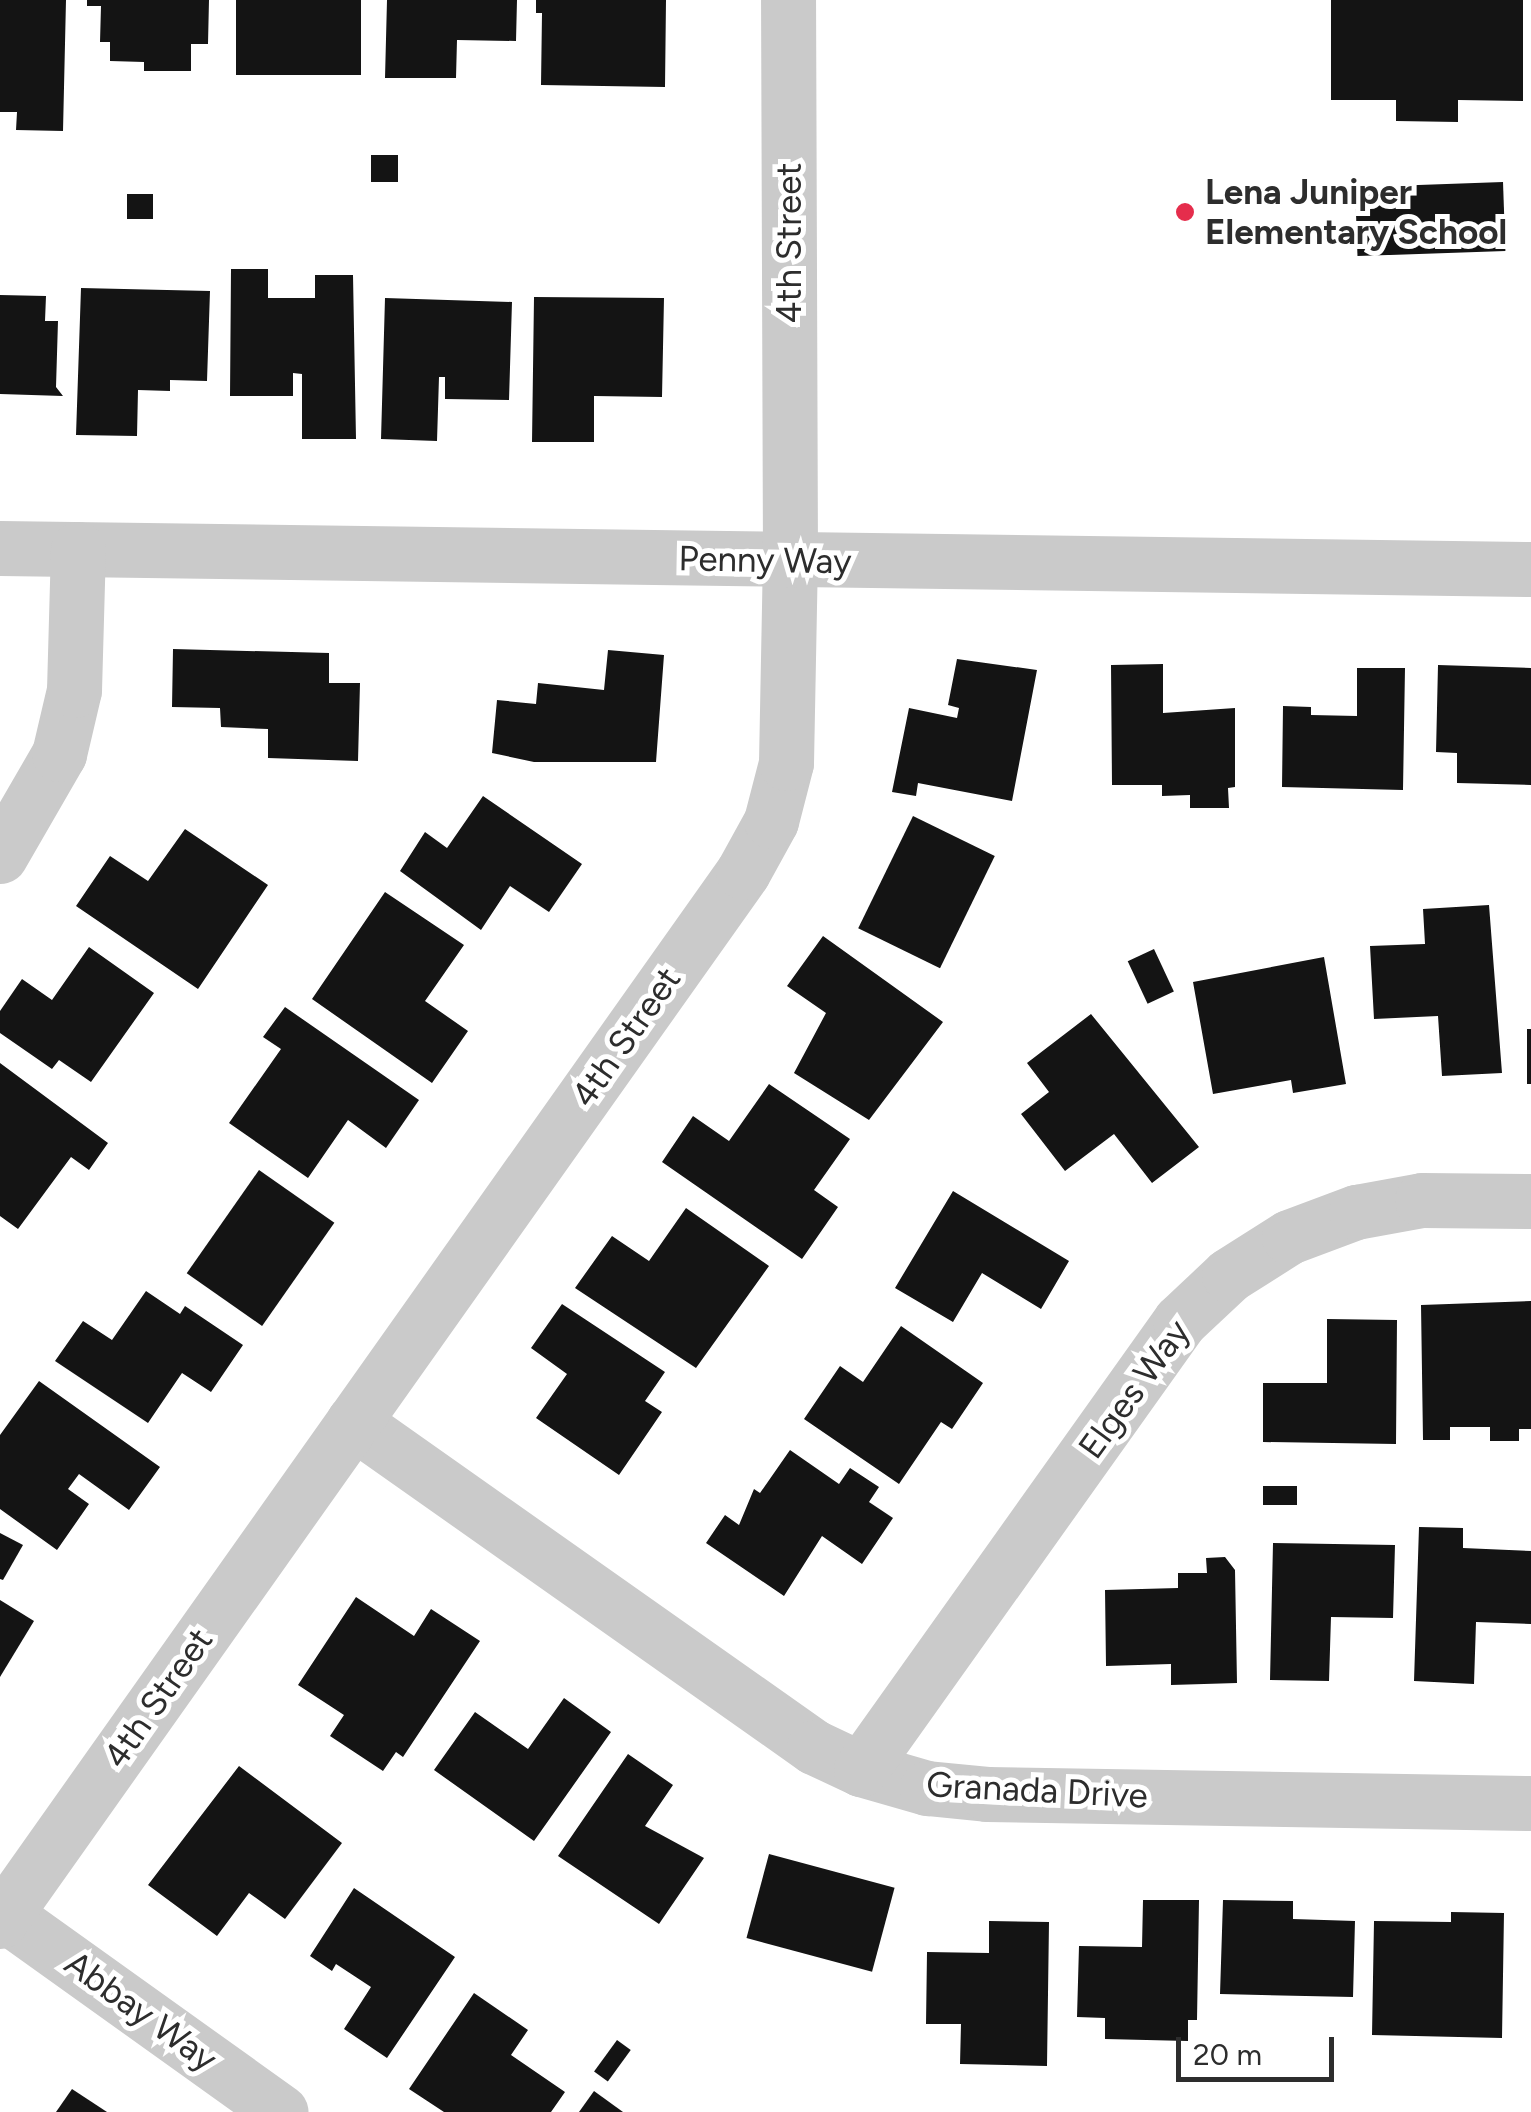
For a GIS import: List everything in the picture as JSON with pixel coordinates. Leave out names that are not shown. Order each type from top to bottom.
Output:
[{"type":"street","name":"4th Street","points":[[2,1916],[743,872],[770,822],[786,764],[790,560],[788,0]]},
{"type":"street","name":"Penny Way","points":[[0,548],[1531,569]]},
{"type":"street","points":[[0,856],[59,754],[74,690],[78,549]]},
{"type":"street","name":"Elges Way","points":[[861,1770],[1180,1321],[1229,1275],[1288,1238],[1356,1212],[1422,1200],[1531,1201]]},
{"type":"street","name":"Granada Drive","points":[[353,1422],[814,1746],[861,1770],[927,1788],[987,1794],[1531,1803]]},
{"type":"street","name":"Abbay Way","points":[[2,1916],[281,2112]]},
{"type":"building","points":[[0,0],[66,0],[63,131],[16,130],[17,112],[0,112]]},
{"type":"building","points":[[87,0],[209,0],[208,44],[191,44],[191,71],[144,71],[144,62],[110,61],[110,42],[100,42],[101,6],[87,6]]},
{"type":"building","points":[[236,0],[361,0],[361,75],[236,75]]},
{"type":"building","points":[[387,0],[517,0],[516,41],[457,40],[456,78],[385,78]]},
{"type":"building","points":[[536,0],[666,0],[665,87],[541,85],[542,13],[536,13]]},
{"type":"building","points":[[1331,0],[1523,0],[1523,101],[1458,100],[1458,122],[1396,121],[1396,100],[1331,100]]},
{"type":"building","points":[[371,155],[398,155],[398,182],[371,182]]},
{"type":"building","points":[[1503,182],[1505,251],[1357,256],[1355,187]]},
{"type":"building","points":[[127,194],[153,194],[153,219],[127,219]]},
{"type":"building","points":[[231,269],[268,269],[268,298],[315,298],[315,275],[353,275],[356,439],[302,439],[302,374],[293,373],[293,396],[230,396]]},
{"type":"building","points":[[81,288],[210,291],[207,381],[170,380],[170,391],[138,390],[137,436],[76,435]]},
{"type":"building","points":[[0,295],[46,296],[45,321],[58,321],[56,387],[63,396],[0,394]]},
{"type":"building","points":[[534,297],[664,298],[662,397],[594,396],[594,442],[532,442]]},
{"type":"building","points":[[385,298],[512,302],[509,400],[445,399],[445,377],[439,377],[437,441],[381,439]]},
{"type":"building","points":[[173,649],[329,653],[329,683],[360,683],[358,761],[268,758],[268,729],[221,727],[220,708],[172,707]]},
{"type":"building","points":[[608,650],[664,655],[656,762],[534,762],[492,753],[497,700],[536,704],[538,683],[604,690]]},
{"type":"building","points":[[957,659],[1037,670],[1012,801],[918,783],[916,796],[892,792],[909,708],[957,718],[959,708],[948,705]]},
{"type":"building","points":[[1163,664],[1163,713],[1235,708],[1235,787],[1228,788],[1229,808],[1190,808],[1190,795],[1162,796],[1162,785],[1112,785],[1111,665]]},
{"type":"building","points":[[1438,665],[1531,668],[1531,785],[1457,783],[1457,753],[1436,752]]},
{"type":"building","points":[[1357,668],[1405,668],[1403,790],[1282,787],[1283,706],[1311,707],[1311,715],[1357,716]]},
{"type":"building","points":[[483,796],[582,864],[549,912],[510,886],[481,930],[400,871],[425,832],[447,848]]},
{"type":"building","points":[[913,816],[995,856],[940,968],[858,928]]},
{"type":"building","points":[[185,829],[268,885],[198,989],[76,906],[110,856],[148,881]]},
{"type":"building","points":[[385,892],[464,945],[425,1001],[468,1031],[432,1083],[312,999]]},
{"type":"building","points":[[1489,905],[1502,1073],[1442,1076],[1438,1016],[1374,1019],[1370,946],[1425,944],[1423,909]]},
{"type":"building","points":[[823,936],[943,1022],[869,1120],[794,1073],[826,1013],[787,986]]},
{"type":"building","points":[[89,947],[154,993],[91,1082],[59,1060],[52,1069],[0,1033],[0,1011],[22,979],[52,1000]]},
{"type":"building","points":[[1154,949],[1174,992],[1148,1004],[1128,961]]},
{"type":"building","points":[[1324,957],[1346,1084],[1293,1093],[1291,1080],[1213,1094],[1193,982]]},
{"type":"building","points":[[285,1007],[419,1100],[386,1148],[348,1120],[308,1178],[229,1123],[281,1049],[263,1037]]},
{"type":"building","points":[[1091,1014],[1199,1147],[1152,1183],[1114,1134],[1065,1171],[1021,1114],[1049,1092],[1027,1063]]},
{"type":"building","points":[[1527,1029],[1531,1029],[1531,1084],[1527,1084]]},
{"type":"building","points":[[0,1063],[108,1143],[89,1170],[71,1157],[18,1229],[0,1216]]},
{"type":"building","points":[[769,1084],[850,1139],[814,1190],[838,1207],[802,1259],[662,1162],[693,1116],[729,1141]]},
{"type":"building","points":[[259,1170],[334,1223],[262,1326],[187,1273]]},
{"type":"building","points":[[953,1191],[1069,1261],[1041,1309],[982,1273],[953,1322],[895,1288]]},
{"type":"building","points":[[686,1208],[769,1266],[696,1368],[575,1288],[612,1236],[649,1261]]},
{"type":"building","points":[[146,1291],[180,1314],[185,1306],[243,1345],[211,1392],[182,1373],[148,1423],[55,1361],[83,1321],[112,1340]]},
{"type":"building","points":[[1531,1301],[1531,1429],[1519,1429],[1519,1441],[1490,1441],[1490,1427],[1450,1427],[1450,1440],[1423,1440],[1421,1305]]},
{"type":"building","points":[[562,1304],[665,1372],[645,1401],[662,1412],[619,1475],[536,1418],[567,1374],[531,1348]]},
{"type":"building","points":[[1327,1319],[1397,1320],[1396,1444],[1263,1442],[1263,1383],[1327,1383]]},
{"type":"building","points":[[901,1326],[983,1383],[952,1429],[941,1422],[899,1484],[804,1419],[840,1366],[863,1382]]},
{"type":"building","points":[[39,1381],[160,1467],[129,1510],[79,1474],[68,1489],[89,1504],[57,1550],[0,1509],[0,1435]]},
{"type":"building","points":[[790,1450],[839,1484],[850,1468],[879,1487],[869,1502],[893,1518],[862,1564],[822,1536],[784,1596],[706,1543],[725,1515],[739,1525],[754,1489],[760,1493]]},
{"type":"building","points":[[1263,1486],[1297,1486],[1297,1505],[1263,1505]]},
{"type":"building","points":[[1419,1527],[1463,1528],[1463,1548],[1531,1551],[1531,1624],[1476,1622],[1474,1684],[1414,1681]]},
{"type":"building","points":[[0,1533],[23,1545],[3,1580],[0,1579]]},
{"type":"building","points":[[1273,1543],[1395,1545],[1393,1618],[1331,1617],[1329,1681],[1270,1680]]},
{"type":"building","points":[[1225,1557],[1235,1570],[1237,1683],[1171,1685],[1171,1664],[1106,1666],[1105,1590],[1178,1588],[1178,1573],[1207,1573],[1206,1558]]},
{"type":"building","points":[[356,1597],[414,1636],[431,1609],[480,1641],[403,1757],[396,1752],[383,1771],[330,1736],[344,1715],[298,1685]]},
{"type":"building","points":[[0,1600],[34,1621],[0,1677]]},
{"type":"building","points":[[564,1698],[611,1732],[534,1841],[434,1770],[475,1712],[528,1749]]},
{"type":"building","points":[[628,1754],[673,1785],[645,1826],[704,1858],[659,1924],[558,1856]]},
{"type":"building","points":[[239,1766],[342,1843],[285,1919],[249,1893],[217,1936],[148,1885]]},
{"type":"building","points":[[769,1854],[895,1888],[872,1972],[746,1938]]},
{"type":"building","points":[[354,1888],[455,1957],[387,2058],[344,2029],[371,1987],[336,1964],[332,1971],[310,1956]]},
{"type":"building","points":[[1143,1900],[1199,1900],[1197,2020],[1188,2020],[1188,2041],[1105,2039],[1105,2018],[1077,2017],[1079,1946],[1142,1947]]},
{"type":"building","points":[[1223,1900],[1293,1901],[1293,1919],[1355,1921],[1353,1997],[1220,1994]]},
{"type":"building","points":[[1451,1912],[1504,1913],[1502,2038],[1372,2035],[1374,1921],[1451,1922]]},
{"type":"building","points":[[989,1921],[1049,1922],[1047,2066],[960,2064],[961,2024],[926,2024],[927,1952],[989,1953]]},
{"type":"building","points":[[474,1993],[528,2030],[511,2055],[565,2092],[551,2112],[444,2112],[409,2089]]},
{"type":"building","points":[[617,2040],[631,2050],[608,2082],[594,2072]]},
{"type":"building","points":[[72,2089],[107,2112],[56,2112]]},
{"type":"building","points":[[594,2091],[623,2112],[579,2112]]},
{"type":"place","name":"Lena Juniper Elementary School","points":[[1185,212]]}]
